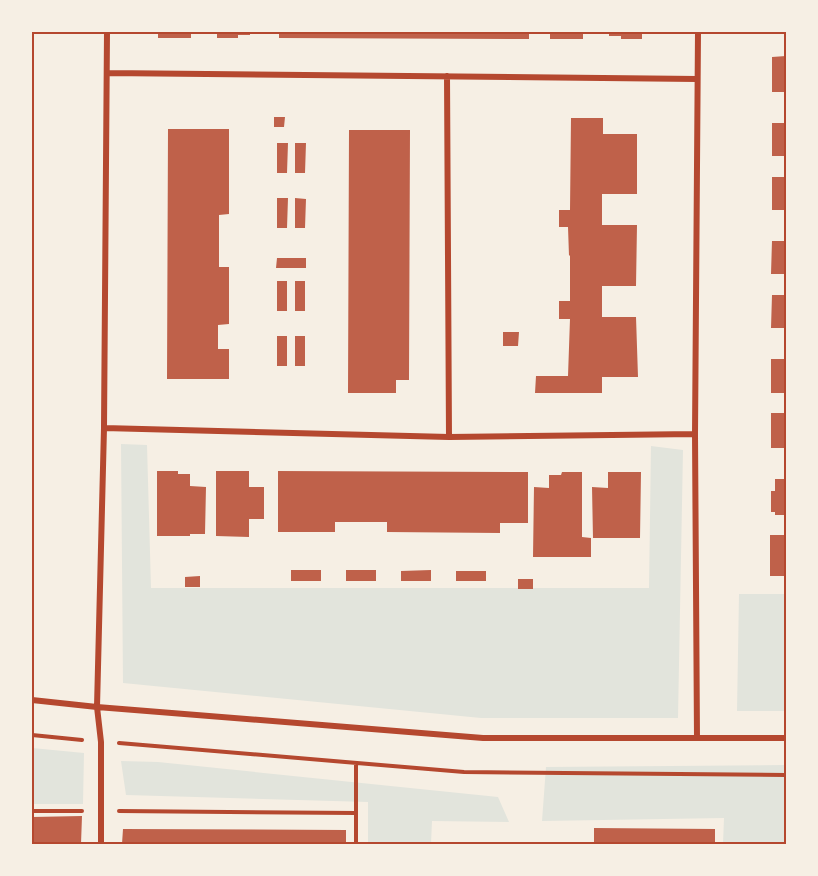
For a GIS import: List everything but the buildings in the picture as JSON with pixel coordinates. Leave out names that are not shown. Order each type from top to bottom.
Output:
[{"type":"street","points":[[101,844],[98,707],[104,428],[107,32]]},
{"type":"street","points":[[697,738],[695,434],[698,32]]},
{"type":"street","points":[[107,73],[697,79]]},
{"type":"street","points":[[447,76],[449,437]]},
{"type":"street","points":[[104,428],[449,437],[695,434]]},
{"type":"street","points":[[32,700],[483,738],[786,738]]},
{"type":"path","points":[[32,735],[464,772],[786,775]]},
{"type":"path","points":[[356,763],[356,844]]},
{"type":"path","points":[[32,811],[356,813]]},
{"type":"shaded area","points":[[121,444],[147,445],[151,588],[649,588],[651,446],[683,450],[678,718],[481,718],[123,683]]},
{"type":"shaded area","points":[[739,594],[786,594],[786,711],[737,711]]},
{"type":"shaded area","points":[[32,748],[84,753],[83,804],[32,804]]},
{"type":"shaded area","points":[[121,761],[158,762],[498,797],[509,822],[432,821],[431,844],[368,844],[368,802],[126,795]]},
{"type":"shaded area","points":[[786,765],[786,844],[723,844],[724,818],[542,821],[546,767]]}]
